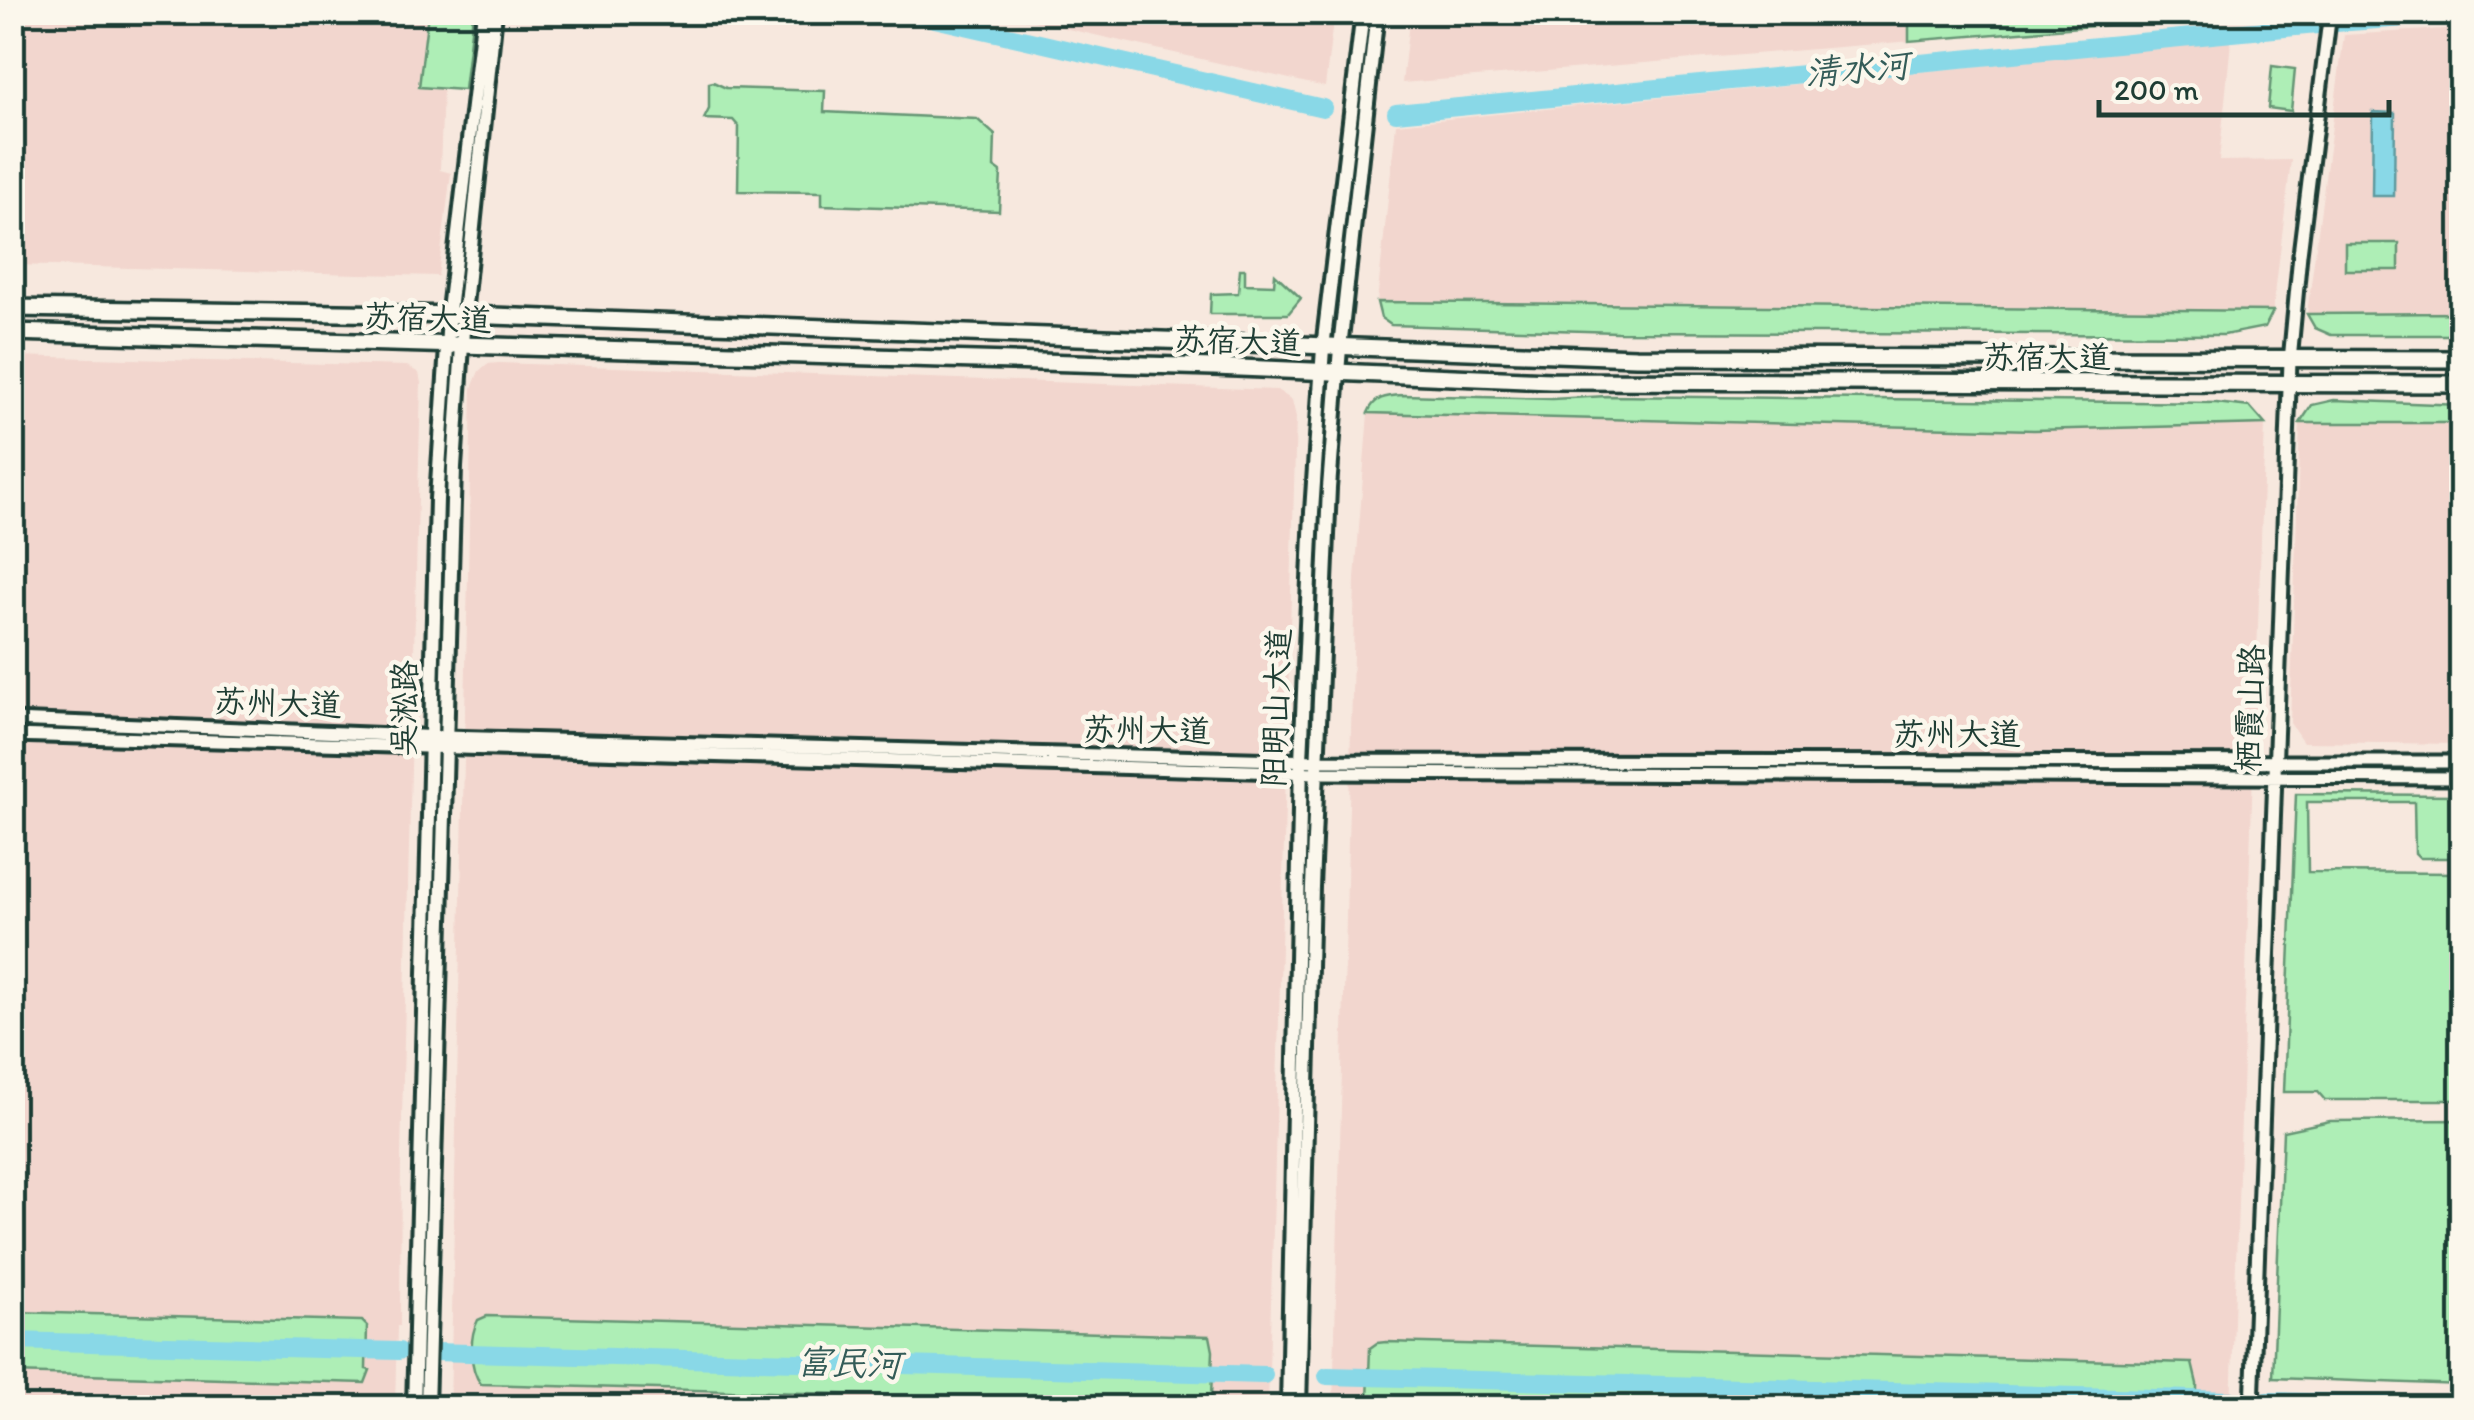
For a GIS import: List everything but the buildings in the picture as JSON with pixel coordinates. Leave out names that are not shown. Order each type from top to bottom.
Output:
[{"type":"main road","name":"吴淞路","points":[[427,1408],[437,499],[484,12]]},
{"type":"main road","name":"吴淞路","points":[[457,315],[496,12]]},
{"type":"main road","name":"阳明山大道","points":[[1332,348],[1363,12]]},
{"type":"main road","name":"阳明山大道","points":[[1288,1408],[1300,766],[1329,373],[1377,12]]},
{"type":"main road","name":"苏宿大道","points":[[12,308],[457,315],[1636,357],[2462,359]]},
{"type":"main road","name":"苏宿大道","points":[[12,332],[1550,381],[2462,384]]},
{"type":"main road","name":"阳明山大道","points":[[1299,1408],[1329,488],[1329,373]]},
{"type":"main road","name":"吴淞路","points":[[414,1408],[437,743]]},
{"type":"street","name":"栖霞山路","points":[[2252,1408],[2290,360],[2330,12]]},
{"type":"street","name":"苏州大道","points":[[12,720],[437,743]]},
{"type":"street","name":"苏州大道","points":[[12,736],[437,743],[1317,767],[2462,778]]},
{"type":"street","name":"苏州大道","points":[[1317,767],[2462,762]]},
{"type":"shaded area","points":[[1334,12],[1325,87],[997,13]]},
{"type":"shaded area","points":[[13,13],[428,13],[419,87],[443,88],[440,170],[451,173],[438,276],[13,265]]},
{"type":"shaded area","points":[[1410,13],[2252,13],[1402,83]]},
{"type":"shaded area","points":[[2461,28],[2461,313],[2307,314],[2344,35]]},
{"type":"shaded area","points":[[2231,41],[2219,161],[2291,160],[2273,311],[1377,302],[1396,124]]},
{"type":"shaded area","points":[[13,356],[407,366],[419,373],[400,1326],[395,1407],[13,1408]]},
{"type":"shaded area","points":[[487,364],[1277,390],[1292,400],[1296,417],[1268,1407],[450,1408],[472,388],[479,371]]},
{"type":"shaded area","points":[[1368,413],[2034,430],[2265,424],[2231,1407],[1333,1408],[1355,579]]},
{"type":"shaded area","points":[[2300,423],[2461,423],[2461,744],[2303,742],[2290,723]]},
{"type":"green space","points":[[1909,12],[2252,12],[2252,13],[1909,41]]},
{"type":"green space","points":[[428,13],[473,13],[464,90],[419,87]]},
{"type":"green space","points":[[2272,66],[2295,69],[2291,111],[2268,108]]},
{"type":"green space","points":[[709,83],[726,88],[825,91],[824,112],[977,119],[995,135],[994,167],[1001,172],[999,211],[822,205],[822,192],[738,191],[739,127],[733,120],[704,119],[709,109]]},
{"type":"green space","points":[[2345,243],[2399,243],[2399,270],[2345,270]]},
{"type":"green space","points":[[1240,269],[1245,269],[1245,284],[1274,285],[1275,274],[1301,298],[1288,314],[1210,314],[1211,294],[1238,293]]},
{"type":"green space","points":[[1377,302],[2273,311],[2265,327],[2224,335],[1617,332],[1391,325],[1381,318]]},
{"type":"green space","points":[[2461,313],[2461,335],[2331,335],[2315,328],[2307,314]]},
{"type":"green space","points":[[1403,395],[2216,403],[2250,407],[2265,424],[2034,430],[1368,413],[1381,398]]},
{"type":"green space","points":[[2334,400],[2461,405],[2461,423],[2300,423],[2312,405]]},
{"type":"green space","points":[[2296,794],[2461,795],[2461,858],[2420,858],[2415,853],[2414,802],[2307,802],[2308,872],[2461,873],[2461,1100],[2325,1100],[2318,1092],[2284,1092]]},
{"type":"green space","points":[[2461,1120],[2461,1385],[2273,1378],[2283,1131],[2330,1121]]},
{"type":"green space","points":[[13,1312],[362,1321],[367,1326],[366,1369],[370,1370],[365,1383],[13,1373]]},
{"type":"green space","points":[[487,1316],[1210,1336],[1211,1396],[1201,1404],[481,1384],[472,1362],[472,1344],[478,1320]]},
{"type":"green space","points":[[1386,1342],[2192,1363],[2197,1407],[1372,1407],[1368,1401],[1370,1348]]},
{"type":"water","points":[[2373,112],[2395,113],[2394,196],[2372,196]]},
{"type":"waterway","name":"清水河","points":[[904,12],[1323,108]]},
{"type":"waterway","name":"清水河","points":[[2335,23],[2462,14]]},
{"type":"waterway","name":"清水河","points":[[1396,113],[2317,25]]},
{"type":"waterway","name":"富民河","points":[[12,1341],[399,1351]]},
{"type":"waterway","name":"富民河","points":[[434,1352],[1264,1375]]},
{"type":"waterway","name":"富民河","points":[[1327,1376],[2231,1400]]},
{"type":"waterway","name":"富民河","points":[[2267,1401],[2462,1406]]}]
